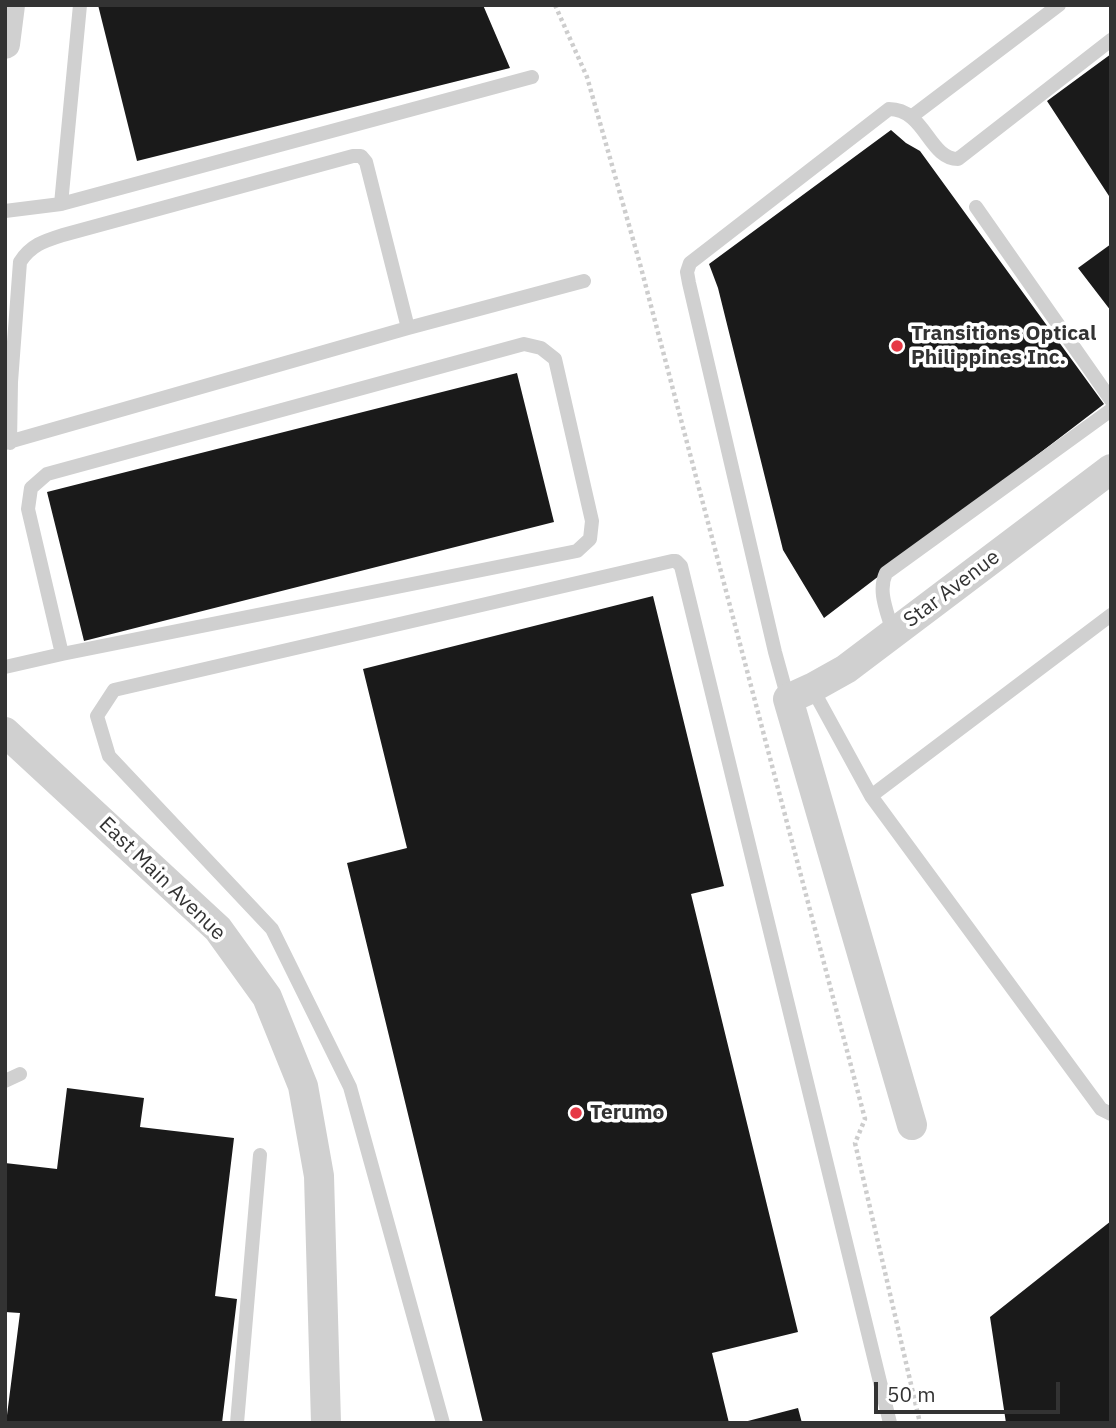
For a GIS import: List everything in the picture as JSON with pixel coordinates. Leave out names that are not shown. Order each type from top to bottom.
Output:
[{"type":"street","points":[[5,44],[10,5]]},
{"type":"street","name":"Star Avenue","points":[[800,694],[846,669],[1111,469]]},
{"type":"street","points":[[800,694],[912,1125]]},
{"type":"street","name":"East Main Avenue","points":[[5,732],[218,929],[267,998],[303,1086],[319,1176],[326,1423]]},
{"type":"lane","points":[[61,204],[80,5]]},
{"type":"lane","points":[[911,117],[1059,5]]},
{"type":"lane","points":[[1111,40],[958,159],[944,156],[901,109],[889,109],[690,262],[687,272],[775,652],[800,694],[871,796],[1101,1109],[1111,1114]]},
{"type":"lane","points":[[5,211],[61,204],[532,77]]},
{"type":"lane","points":[[408,328],[366,162],[360,156],[63,235],[27,250],[20,262],[8,443],[408,328],[584,281]]},
{"type":"lane","points":[[976,207],[1111,400]]},
{"type":"lane","points":[[5,667],[577,551],[590,539],[592,521],[555,359],[541,348],[524,344],[47,474],[31,488],[28,509],[62,654]]},
{"type":"lane","points":[[893,633],[881,592],[881,583],[886,573],[1111,410]]},
{"type":"lane","points":[[443,1423],[350,1087],[344,1074],[272,929],[109,756],[97,716],[114,690],[676,561],[681,566],[890,1423]]},
{"type":"lane","points":[[871,796],[1111,615]]},
{"type":"lane","points":[[5,1082],[20,1074]]},
{"type":"lane","points":[[237,1423],[260,1155]]},
{"type":"path","points":[[555,5],[587,78],[640,264],[865,1118],[855,1143],[920,1423]]},
{"type":"building","points":[[98,5],[483,5],[510,68],[137,161]]},
{"type":"building","points":[[1111,54],[1111,195],[1109,196],[1047,101]]},
{"type":"building","name":"Transitions Optical Philippines Inc.","points":[[891,130],[920,151],[1104,404],[824,618],[783,550],[718,288],[709,264]]},
{"type":"building","points":[[1111,244],[1111,311],[1078,268]]},
{"type":"building","points":[[517,373],[554,522],[84,641],[47,492]]},
{"type":"building","name":"Terumo","points":[[653,596],[724,886],[691,894],[798,1332],[712,1353],[729,1423],[483,1423],[347,863],[407,848],[363,669]]},
{"type":"building","points":[[67,1088],[144,1098],[140,1127],[234,1138],[215,1296],[237,1299],[222,1423],[6,1423],[20,1313],[5,1312],[5,1163],[57,1169]]},
{"type":"building","points":[[1111,1221],[1111,1423],[1006,1423],[990,1317]]},
{"type":"building","points":[[798,1408],[802,1423],[744,1423],[744,1422]]},
{"type":"place","name":"Transitions Optical Philippines Inc.","points":[[897,346]]},
{"type":"place","name":"Terumo","points":[[576,1113]]}]
